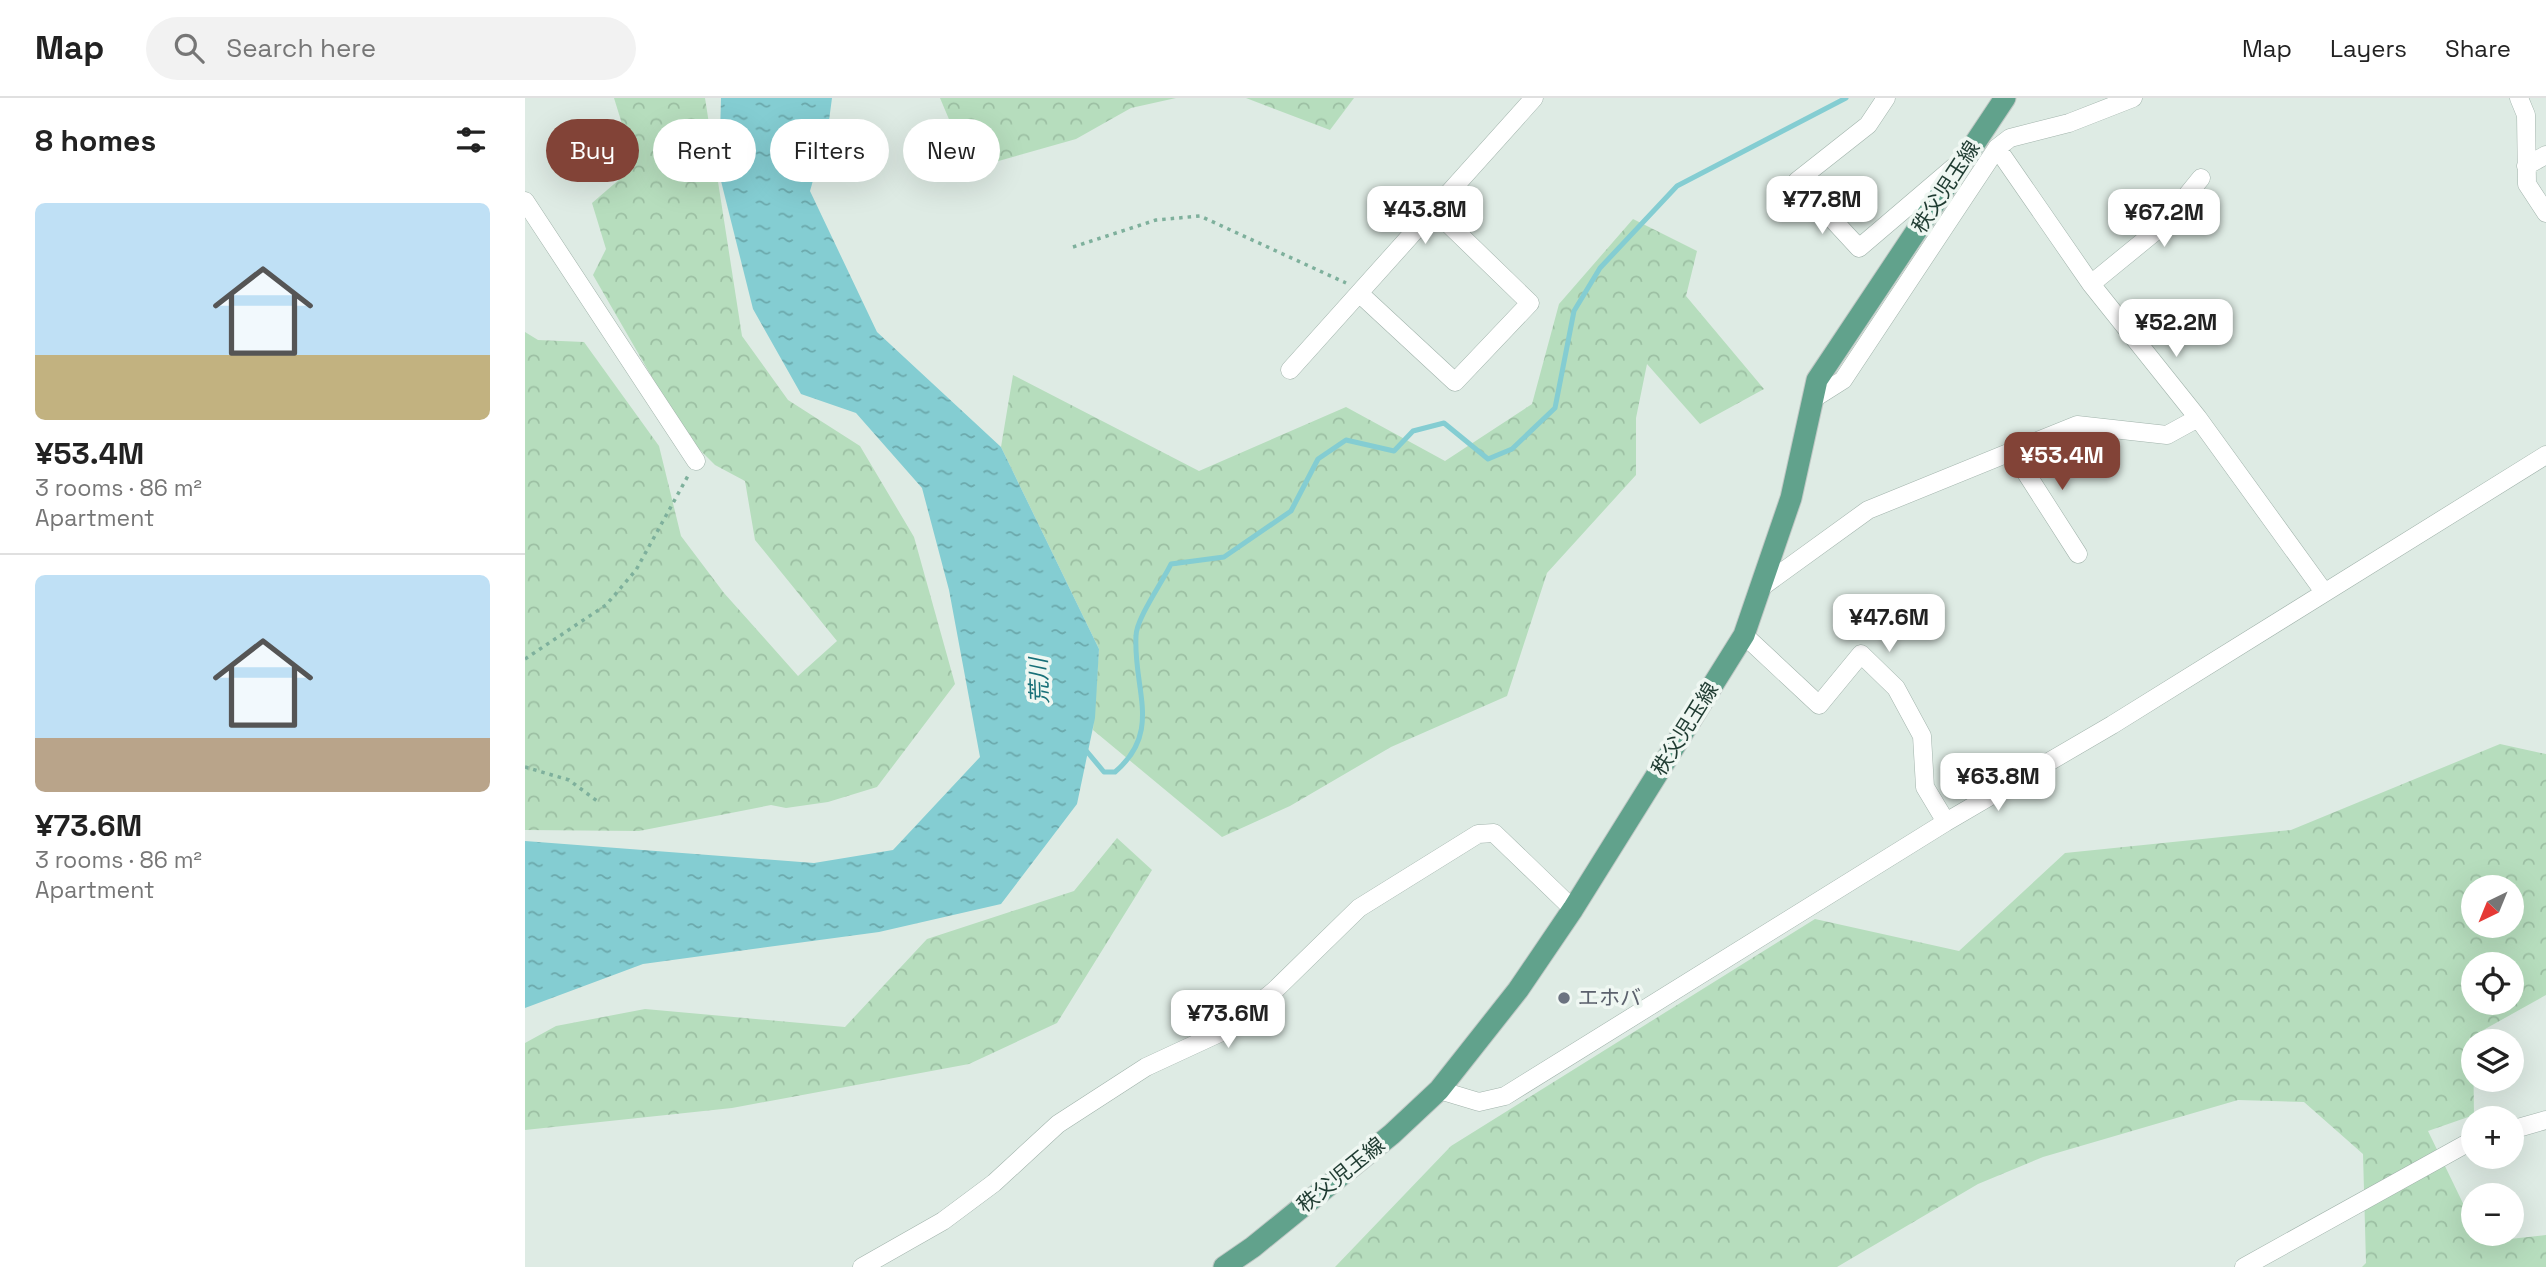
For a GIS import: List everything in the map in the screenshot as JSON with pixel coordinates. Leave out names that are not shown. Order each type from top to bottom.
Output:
[{"type":"main road","name":"秩父児玉線","points":[[1224,1267],[1253,1247],[1392,1134],[1439,1090],[1518,990],[1573,909],[1744,635],[1791,498],[1817,380],[2005,98]]},
{"type":"street","points":[[1290,370],[1432,208],[1534,98]]},
{"type":"street","points":[[1886,98],[1868,125],[1797,181],[1859,248],[1966,156]]},
{"type":"street","points":[[1813,399],[1843,380],[1997,148],[2010,138],[2069,123],[2133,98]]},
{"type":"street","points":[[2519,98],[2526,115],[2527,184],[2546,213]]},
{"type":"street","points":[[1997,148],[2091,284],[2198,418],[2324,592]]},
{"type":"street","points":[[2526,166],[2546,155]]},
{"type":"street","points":[[2091,284],[2162,226],[2201,178]]},
{"type":"street","points":[[525,201],[696,461]]},
{"type":"street","points":[[1359,293],[1455,382],[1529,303],[1432,208]]},
{"type":"street","points":[[1763,586],[1868,510],[2077,425],[2167,435],[2198,418]]},
{"type":"street","points":[[2012,452],[2078,554]]},
{"type":"street","points":[[1439,1090],[1479,1102],[1505,1096],[1946,822],[2112,725],[2546,455]]},
{"type":"street","points":[[1744,635],[1819,705],[1861,654],[1896,688],[1922,736],[1925,787],[1946,822]]},
{"type":"street","points":[[862,1267],[943,1221],[994,1183],[1058,1124],[1146,1067],[1226,1030],[1275,990],[1359,908],[1478,834],[1494,833],[1573,909]]},
{"type":"street","points":[[2524,1126],[2546,1120]]},
{"type":"street","points":[[2244,1267],[2461,1147]]},
{"type":"path","points":[[1073,247],[1156,220],[1200,216],[1345,284],[1374,274]]},
{"type":"path","points":[[525,659],[606,605],[653,542],[696,461]]},
{"type":"path","points":[[525,767],[569,780],[597,801]]},
{"type":"green space","points":[[614,98],[705,98],[708,119],[653,119],[653,182],[718,182],[742,336],[788,400],[860,446],[914,537],[955,684],[877,787],[828,802],[786,808],[771,805],[639,831],[525,830],[525,332],[538,340],[584,342],[659,446],[681,536],[724,593],[798,676],[837,641],[755,540],[745,481],[715,465],[686,436],[593,275],[606,249],[592,203],[616,182],[639,182],[639,119],[620,119]]},
{"type":"green space","points":[[940,98],[1176,98],[1131,108],[1076,139],[1000,161],[1000,119],[949,119]]},
{"type":"green space","points":[[1246,98],[1354,98],[1330,130]]},
{"type":"green space","points":[[1633,219],[1697,251],[1686,296],[1764,389],[1700,424],[1647,364],[1636,418],[1636,475],[1547,573],[1507,696],[1391,747],[1290,806],[1222,837],[1093,730],[1099,649],[1001,447],[1013,375],[1199,471],[1346,407],[1445,461],[1532,404],[1559,304]]},
{"type":"green space","points":[[2500,744],[2546,754],[2546,995],[2524,1007],[2524,952],[2461,952],[2461,1015],[2510,1015],[2485,1029],[2461,1029],[2461,1092],[2474,1092],[2474,1106],[2461,1106],[2461,1120],[2428,1131],[2461,1199],[2461,1246],[2524,1246],[2524,1237],[2546,1235],[2546,1267],[2362,1267],[2366,1263],[2363,1154],[2304,1102],[2238,1100],[2043,1157],[1978,1184],[1837,1267],[1335,1267],[1451,1146],[1815,919],[1959,951],[2065,853],[2291,830]]},
{"type":"green space","points":[[1117,838],[1152,870],[1057,1023],[969,1064],[732,1108],[525,1130],[525,1043],[556,1026],[645,1009],[845,1027],[927,939],[1074,891]]},
{"type":"water","name":"荒川","points":[[721,98],[832,98],[829,119],[770,119],[770,182],[813,182],[810,191],[877,332],[1001,447],[1099,649],[1095,718],[1077,804],[1001,904],[879,932],[643,964],[525,1008],[525,841],[814,863],[893,850],[980,757],[949,590],[922,488],[856,413],[801,394],[753,309],[721,182],[756,182],[756,119],[720,119]]},
{"type":"waterway","points":[[1084,748],[1104,772],[1115,772],[1130,757],[1138,741],[1142,709],[1136,656],[1137,629],[1171,564],[1224,557],[1291,511],[1318,459],[1346,440],[1394,451],[1413,431],[1444,423],[1488,459],[1512,449],[1555,408],[1574,311],[1600,268],[1677,186],[1846,98]]},
{"type":"place","name":"エホバ","points":[[1564,998]]}]
